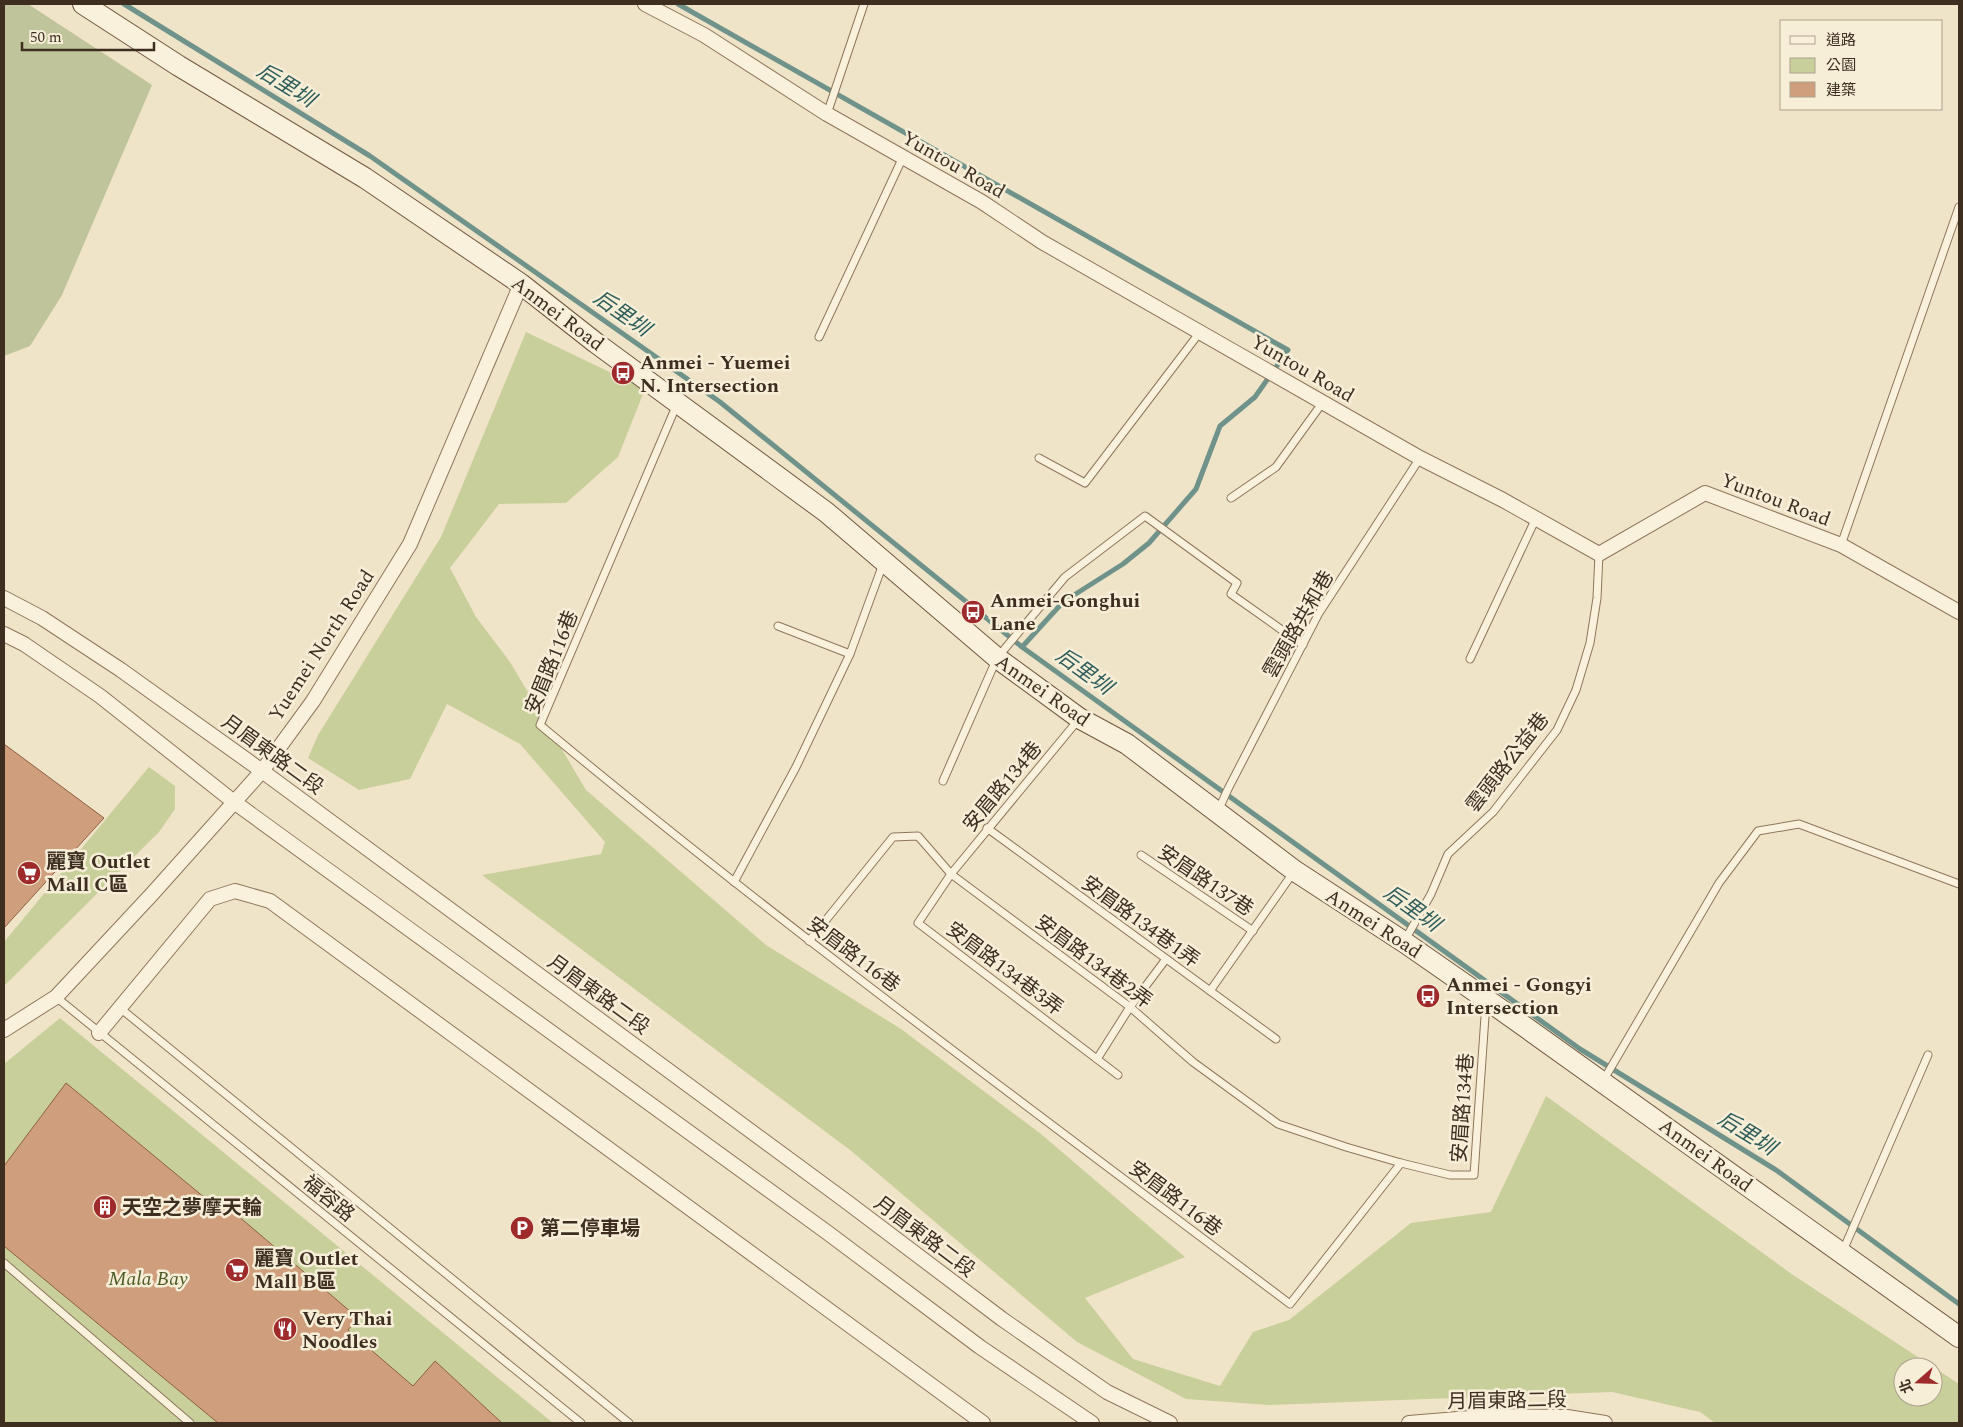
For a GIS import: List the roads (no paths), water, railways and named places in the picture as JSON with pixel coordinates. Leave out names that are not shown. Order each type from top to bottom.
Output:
[{"type":"street","name":"Anmei Road","points":[[83,4],[179,66],[366,178],[521,284],[596,343],[826,512],[997,658],[1080,718],[1127,744],[1294,871],[1404,942],[1486,999],[1959,1337]]},
{"type":"street","name":"Yuntou Road","points":[[645,4],[704,34],[827,114],[982,202],[1042,242],[1420,458],[1536,518],[1599,554],[1705,494],[1842,545],[1959,612]]},
{"type":"street","name":"Yuemei North Road","points":[[4,1030],[56,997],[153,893],[262,771],[313,701],[410,544],[521,284]]},
{"type":"street","name":"月眉東路二段","points":[[4,598],[42,618],[122,670],[262,771],[847,1202],[1002,1319],[1107,1392],[1170,1423]]},
{"type":"street","points":[[4,634],[24,644],[100,696],[234,802],[812,1222],[980,1347],[1092,1423]]},
{"type":"street","points":[[99,1033],[210,899],[235,891],[270,901],[983,1423]]},
{"type":"street","name":"月眉東路二段","points":[[1409,1423],[1503,1416],[1567,1416],[1605,1423]]},
{"type":"lane","points":[[827,114],[864,4]]},
{"type":"lane","points":[[819,337],[903,157]]},
{"type":"lane","points":[[1842,545],[1959,207]]},
{"type":"lane","points":[[1038,458],[1085,483],[1200,332]]},
{"type":"lane","name":"安眉路116巷","points":[[678,402],[540,725],[647,814],[810,941],[1290,1304],[1401,1163]]},
{"type":"lane","points":[[1231,498],[1276,468],[1323,402]]},
{"type":"lane","name":"雲頭路共和巷","points":[[1217,814],[1228,789],[1319,613],[1420,458]]},
{"type":"lane","points":[[943,781],[997,658],[1065,577],[1145,516],[1237,582],[1231,594],[1303,645]]},
{"type":"lane","points":[[1470,658],[1536,518]]},
{"type":"lane","name":"雲頭路公益巷","points":[[1404,942],[1431,894],[1448,854],[1492,812],[1557,730],[1576,690],[1590,643],[1597,598],[1599,554]]},
{"type":"lane","points":[[734,882],[796,767],[850,654],[884,562]]},
{"type":"lane","points":[[778,626],[850,654]]},
{"type":"lane","name":"安眉路134巷","points":[[951,874],[987,828],[1080,718]]},
{"type":"lane","points":[[1602,1082],[1719,883],[1758,832],[1799,824],[1959,884]]},
{"type":"lane","name":"安眉路134巷1弄","points":[[987,828],[1276,1039]]},
{"type":"lane","name":"安眉路134巷2弄","points":[[810,941],[893,837],[918,836],[951,874],[1130,1007],[1194,1062],[1278,1124],[1401,1163]]},
{"type":"lane","name":"安眉路137巷","points":[[1140,856],[1253,931]]},
{"type":"lane","name":"安眉路137巷","points":[[1210,991],[1294,871]]},
{"type":"lane","name":"安眉路134巷3弄","points":[[951,874],[918,923],[1118,1075]]},
{"type":"lane","points":[[1097,1060],[1130,1007],[1166,959]]},
{"type":"lane","name":"福容路","points":[[56,997],[581,1423]]},
{"type":"lane","name":"安眉路134巷","points":[[1401,1163],[1450,1175],[1474,1176],[1486,999]]},
{"type":"lane","points":[[120,1008],[629,1423]]},
{"type":"lane","points":[[1842,1253],[1928,1055]]},
{"type":"lane","points":[[4,1263],[190,1423]]},
{"type":"waterway","name":"后里圳","points":[[124,4],[370,156],[720,402],[1022,647],[1580,1049],[1776,1170],[1959,1304]]},
{"type":"waterway","points":[[678,4],[1288,350],[1255,397],[1220,426],[1196,489],[1149,543],[1123,564],[1063,602],[1022,647]]},
{"type":"place","name":"Anmei - Yuemei N. Intersection","points":[[623,373]]},
{"type":"place","name":"Anmei-Gonghui Lane","points":[[973,612]]},
{"type":"place","name":"麗寶 Outlet Mall C區","points":[[29,873]]},
{"type":"place","name":"Anmei - Gongyi Intersection","points":[[1428,996]]},
{"type":"place","name":"天空之夢摩天輪","points":[[105,1207]]},
{"type":"place","name":"第二停車場","points":[[522,1228]]},
{"type":"place","name":"麗寶 Outlet Mall B區","points":[[237,1270]]},
{"type":"place","name":"Very Thai Noodles","points":[[285,1329]]},
{"type":"park label","name":"Mala Bay","points":[[148,1278]]}]
